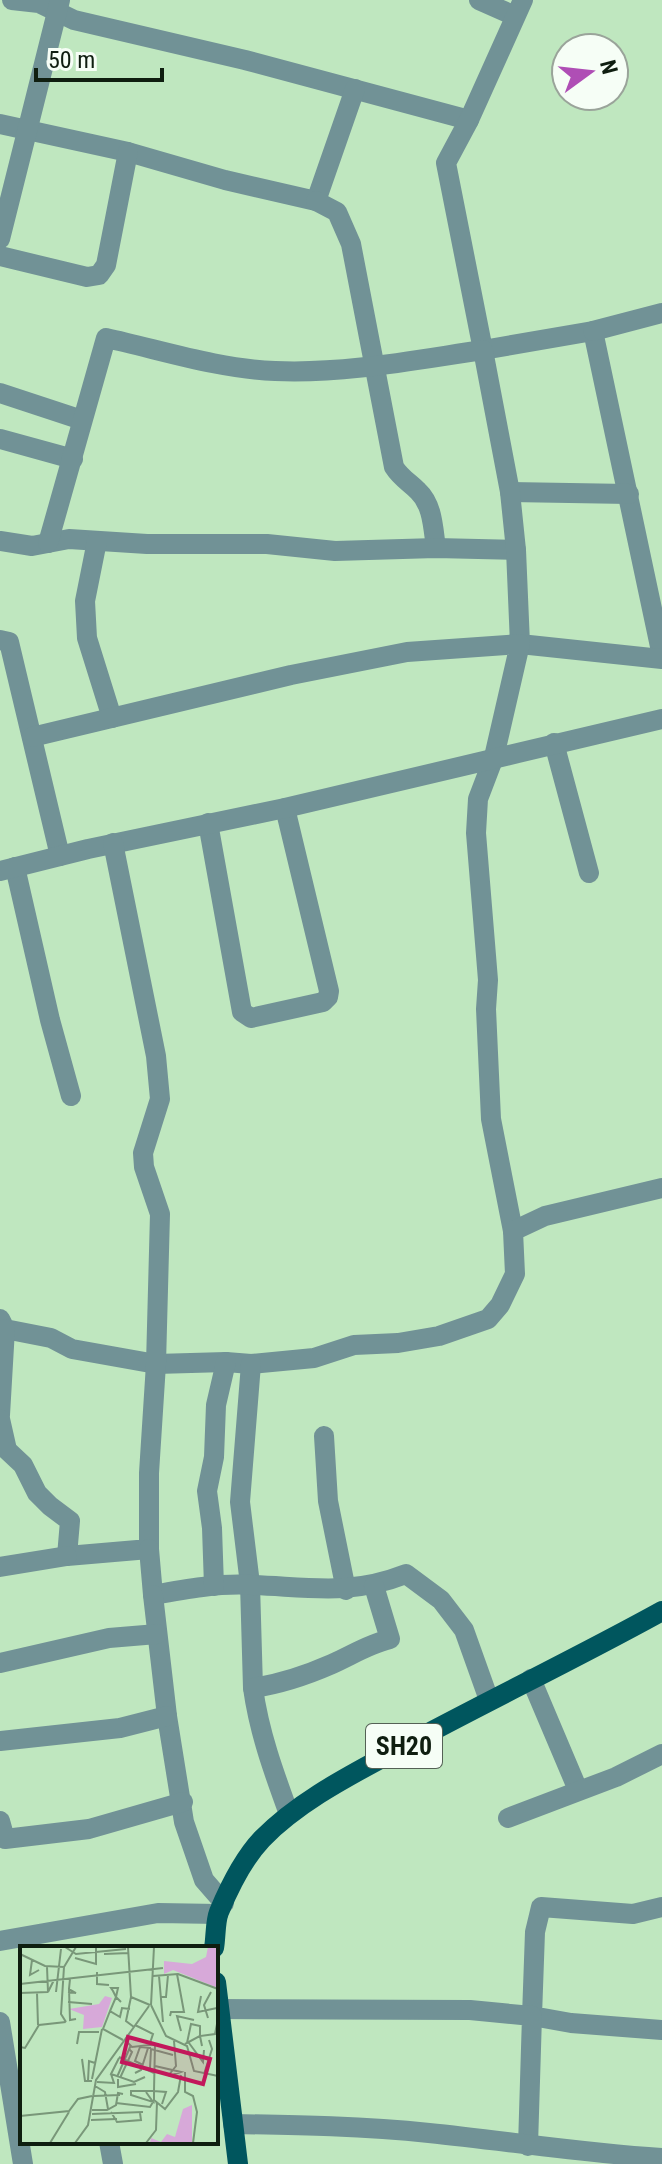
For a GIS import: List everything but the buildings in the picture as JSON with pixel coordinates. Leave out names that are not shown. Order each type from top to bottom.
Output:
[{"type":"main road","name":"SH20","points":[[214,1946],[221,1908],[245,1863],[260,1841],[289,1814],[365,1767],[662,1611]]},
{"type":"main road","points":[[218,2000],[238,2164]]},
{"type":"street","points":[[12,0],[58,6],[74,20],[245,60],[469,120]]},
{"type":"street","points":[[67,1556],[70,1521],[37,1493],[23,1465],[7,1450],[0,1417],[3,1324],[51,1338],[72,1349],[156,1364],[251,1364],[314,1358],[354,1345],[425,1338],[488,1319],[500,1305],[515,1274],[513,1231],[491,1119],[486,1009],[488,980],[476,833],[478,799],[494,757],[520,644],[516,550],[510,492],[446,163],[469,120],[519,8],[479,0]]},
{"type":"street","points":[[0,239],[58,6]]},
{"type":"street","points":[[316,201],[355,89]]},
{"type":"street","points":[[0,124],[128,152],[225,180],[262,186],[316,201],[337,212],[351,244],[394,467],[402,480],[416,488],[424,498],[431,513],[436,548]]},
{"type":"street","points":[[0,256],[87,277],[99,275],[106,265],[128,152]]},
{"type":"street","points":[[48,543],[106,338],[216,362],[271,371],[313,372],[483,350],[593,331],[662,313]]},
{"type":"street","points":[[32,737],[291,675],[407,652],[520,644],[662,657],[652,569],[629,494],[593,331]]},
{"type":"street","points":[[0,393],[82,420]]},
{"type":"street","points":[[0,439],[73,459]]},
{"type":"street","points":[[510,492],[629,494]]},
{"type":"street","points":[[0,541],[32,546],[69,539],[267,544],[335,551],[436,548],[516,550]]},
{"type":"street","points":[[97,541],[85,601],[87,638],[112,718]]},
{"type":"street","points":[[0,640],[9,642],[60,856]]},
{"type":"street","points":[[71,1096],[8,869],[113,843],[285,808],[662,719]]},
{"type":"street","points":[[554,743],[589,873]]},
{"type":"street","points":[[208,823],[242,1012],[251,1018],[323,1002],[329,991],[285,808]]},
{"type":"street","points":[[0,1941],[75,1939],[158,1913],[221,1908],[204,1880],[184,1822],[167,1716],[153,1595],[149,1549],[149,1473],[160,1214],[144,1167],[143,1153],[160,1099],[158,1070],[113,843]]},
{"type":"street","points":[[513,1231],[545,1216],[662,1188]]},
{"type":"street","points":[[214,1586],[207,1491],[214,1457],[216,1405],[226,1362]]},
{"type":"street","points":[[251,1364],[240,1502],[250,1584],[253,1688],[257,1717],[271,1767],[289,1814]]},
{"type":"street","points":[[324,1436],[328,1501],[346,1590]]},
{"type":"street","points":[[0,1567],[67,1556],[149,1549]]},
{"type":"street","points":[[153,1595],[250,1584],[346,1590],[374,1586],[406,1574],[441,1600],[464,1630],[489,1700]]},
{"type":"street","points":[[253,1688],[289,1680],[332,1664],[367,1645],[390,1639],[374,1586]]},
{"type":"street","points":[[0,1663],[109,1638],[157,1634]]},
{"type":"street","points":[[531,1679],[578,1790]]},
{"type":"street","points":[[0,1741],[120,1728],[167,1716]]},
{"type":"street","points":[[508,1818],[616,1777],[662,1754]]},
{"type":"street","points":[[0,1821],[5,1839],[89,1829],[183,1802]]},
{"type":"street","points":[[528,2146],[535,1932],[541,1907],[633,1914],[662,1907]]},
{"type":"street","points":[[219,2009],[470,2010],[571,2023],[662,2030]]},
{"type":"street","points":[[0,2022],[23,2164]]},
{"type":"street","points":[[233,2124],[431,2133],[528,2146],[662,2158]]},
{"type":"street","points":[[109,2144],[113,2164]]}]
